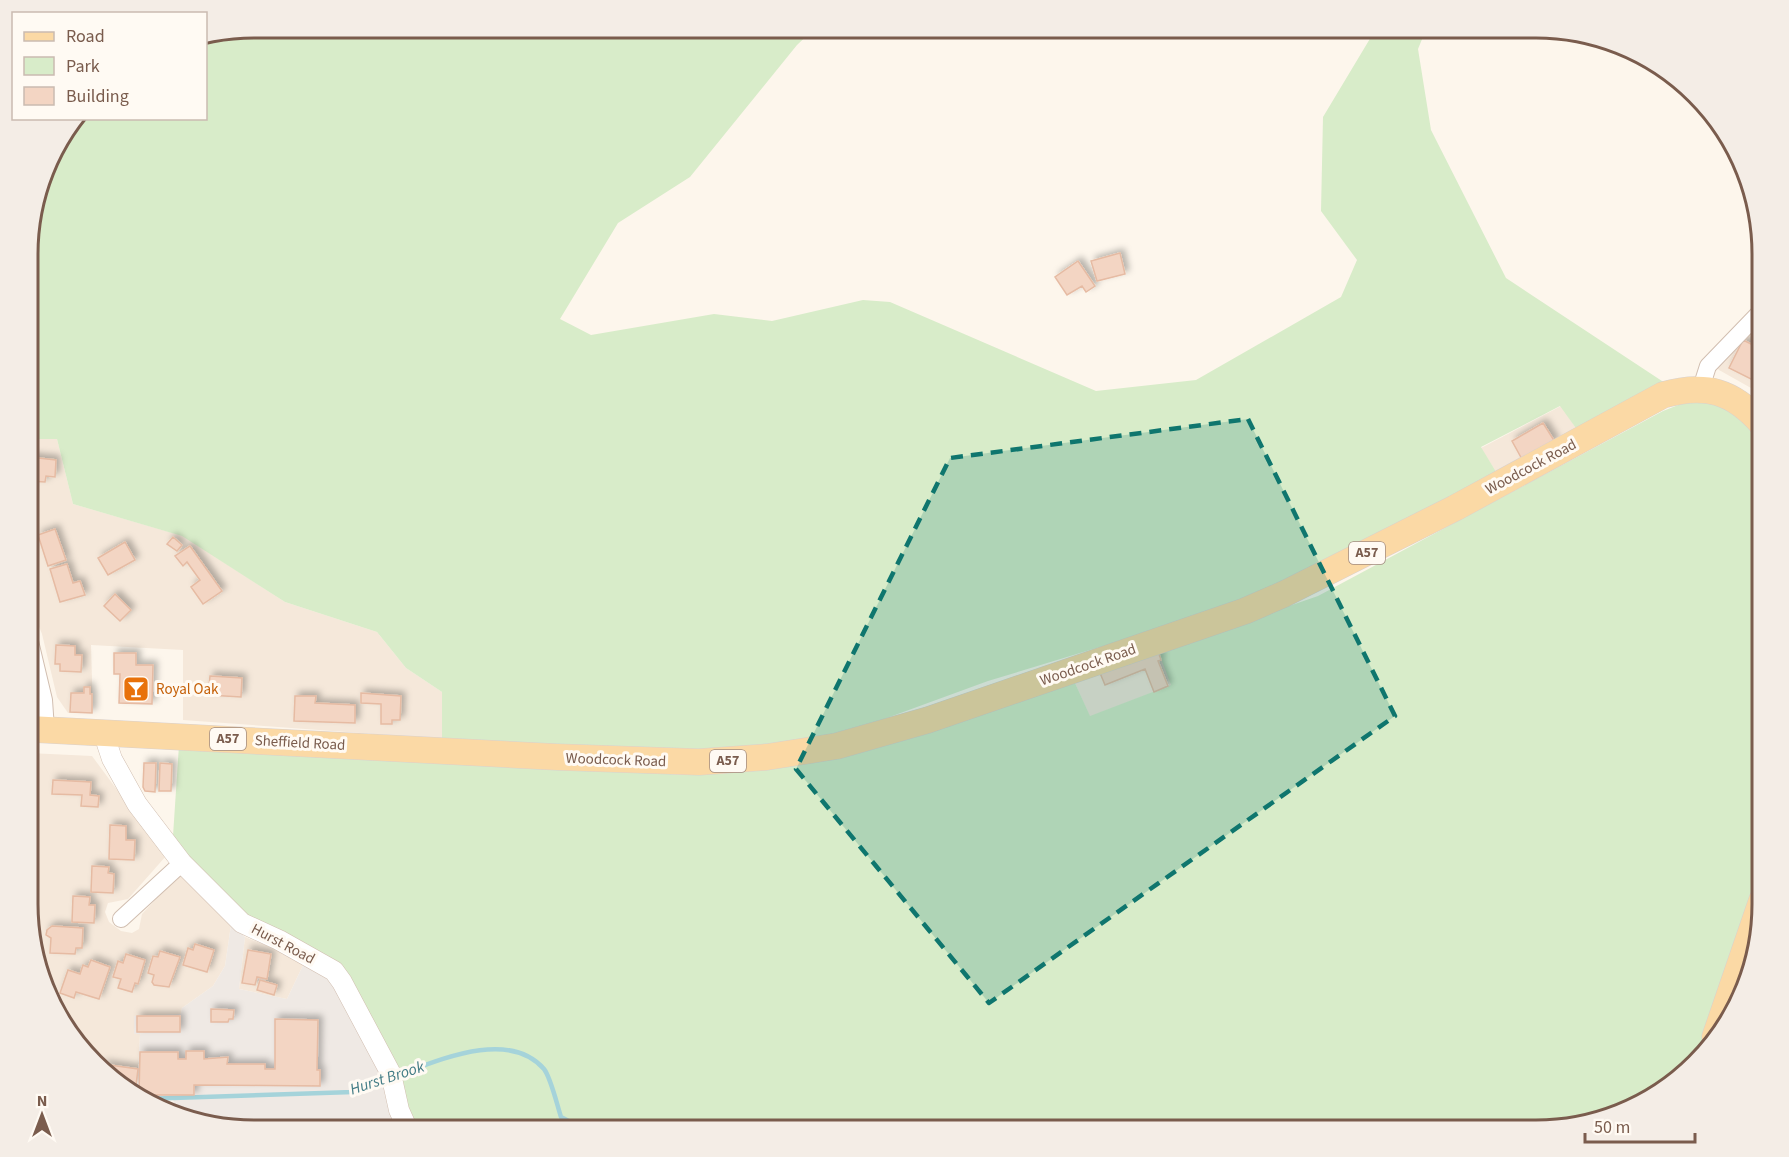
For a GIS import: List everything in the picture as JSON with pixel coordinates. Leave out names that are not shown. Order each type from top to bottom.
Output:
[{"type":"main road","name":"A57","points":[[1701,388],[1719,392],[1738,402],[1752,413]]},
{"type":"main road","name":"Woodcock Road","points":[[428,750],[556,757],[732,761],[801,753],[884,734],[1245,611],[1284,594],[1455,508],[1664,395],[1683,389],[1701,388]]},
{"type":"main road","name":"Sheffield Road","points":[[38,729],[428,750]]},
{"type":"main road","points":[[1726,1005],[1748,942]]},
{"type":"street","points":[[1701,388],[1708,366],[1752,320]]},
{"type":"street","points":[[38,675],[44,700],[38,725]]},
{"type":"street","name":"Hurst Road","points":[[108,733],[107,744],[112,759],[136,804],[182,863],[242,923],[279,940],[334,971],[391,1074],[404,1120]]},
{"type":"street","points":[[122,919],[182,863]]},
{"type":"highlighted area","points":[[1248,419],[1395,716],[989,1003],[796,769],[950,458]]},
{"type":"shaded area","points":[[1752,329],[1752,389],[1716,366]]},
{"type":"shaded area","points":[[1561,406],[1578,431],[1498,475],[1481,448]]},
{"type":"shaded area","points":[[38,439],[57,439],[73,504],[183,536],[285,602],[377,632],[406,668],[442,692],[442,739],[183,720],[183,650],[91,645],[93,713],[68,713],[57,697],[38,624]]},
{"type":"shaded area","points":[[1186,640],[1200,674],[1090,717],[1075,683]]},
{"type":"shaded area","points":[[38,753],[92,756],[166,856],[128,899],[108,903],[105,912],[109,922],[121,931],[132,933],[139,929],[142,914],[180,874],[231,925],[225,966],[213,986],[182,1008],[181,1014],[134,1034],[140,1034],[138,1085],[111,1066],[82,1035],[66,1011],[49,973],[38,917]]},
{"type":"shaded area","points":[[231,925],[245,937],[239,989],[287,999],[305,961],[337,987],[386,1078],[396,1120],[226,1118],[184,1108],[174,1104],[173,1097],[157,1097],[138,1085],[140,1034],[134,1034],[134,1016],[181,1014],[182,1008],[213,986],[225,966]]},
{"type":"shaded area","points":[[245,937],[305,961],[287,999],[239,989]]},
{"type":"green space","points":[[240,38],[804,38],[690,177],[618,223],[560,319],[591,335],[714,314],[772,321],[863,300],[890,302],[1096,391],[1196,380],[1341,297],[1357,260],[1321,211],[1323,117],[1370,38],[1422,38],[1418,49],[1431,130],[1506,278],[1665,383],[1578,431],[1560,406],[1481,447],[1498,475],[1330,566],[1159,629],[988,681],[835,737],[694,753],[442,739],[442,692],[406,668],[377,632],[285,602],[182,536],[73,504],[57,439],[38,439],[38,240],[45,198],[54,171],[66,146],[84,120],[207,120],[207,43]]},
{"type":"green space","points":[[1691,400],[1717,403],[1749,420],[1752,425],[1752,905],[1707,1035],[1678,1066],[1643,1091],[1591,1112],[1563,1118],[1535,1120],[411,1120],[314,953],[244,913],[193,861],[173,836],[179,745],[687,775],[833,759],[1075,683],[1090,716],[1171,685],[1158,651],[1318,596],[1663,411]]},
{"type":"building","points":[[1120,253],[1125,274],[1097,281],[1091,261]]},
{"type":"building","points":[[1078,261],[1095,286],[1086,292],[1082,286],[1067,295],[1055,277]]},
{"type":"building","points":[[1743,340],[1752,344],[1752,380],[1729,368]]},
{"type":"building","points":[[1543,423],[1555,442],[1523,461],[1512,441]]},
{"type":"building","points":[[38,458],[56,460],[55,477],[46,476],[45,482],[38,482]]},
{"type":"building","points":[[55,529],[66,560],[48,566],[38,535]]},
{"type":"building","points":[[173,537],[182,545],[177,551],[167,544]]},
{"type":"building","points":[[125,542],[135,560],[108,575],[98,558]]},
{"type":"building","points":[[190,546],[222,591],[203,604],[191,587],[200,580],[187,562],[183,566],[175,556]]},
{"type":"building","points":[[67,564],[73,583],[80,581],[85,595],[60,602],[50,569]]},
{"type":"building","points":[[115,594],[131,610],[120,621],[104,606]]},
{"type":"building","points":[[56,645],[75,646],[75,655],[82,655],[81,672],[60,671],[60,664],[55,664]]},
{"type":"building","points":[[1158,651],[1161,660],[1158,661],[1168,686],[1154,692],[1145,669],[1105,685],[1100,673]]},
{"type":"building","name":"Royal Oak","points":[[114,653],[136,653],[136,665],[153,665],[152,704],[119,703],[120,674],[114,674]]},
{"type":"building","points":[[210,676],[242,678],[241,697],[208,695]]},
{"type":"building","points":[[84,687],[90,687],[92,713],[70,712],[71,693],[84,693]]},
{"type":"building","points":[[361,693],[401,696],[400,720],[392,720],[392,724],[381,724],[381,704],[361,703]]},
{"type":"building","points":[[295,696],[316,696],[315,703],[355,705],[355,723],[294,721]]},
{"type":"building","points":[[144,763],[156,763],[155,792],[145,791],[143,787]]},
{"type":"building","points":[[160,763],[172,764],[171,791],[159,791]]},
{"type":"building","points":[[53,780],[91,782],[90,795],[99,796],[98,807],[81,806],[82,795],[52,794]]},
{"type":"building","points":[[110,825],[126,826],[126,840],[135,840],[134,860],[109,859]]},
{"type":"building","points":[[92,866],[109,867],[108,873],[114,874],[113,893],[91,892]]},
{"type":"building","points":[[73,896],[90,897],[89,905],[95,905],[94,923],[72,922]]},
{"type":"building","points":[[52,926],[83,928],[82,948],[76,948],[75,954],[50,953],[51,938],[46,935],[47,930]]},
{"type":"building","points":[[195,944],[214,950],[207,972],[183,965],[188,948],[193,950]]},
{"type":"building","points":[[248,950],[271,954],[267,979],[257,977],[255,985],[242,983]]},
{"type":"building","points":[[160,951],[180,957],[169,987],[154,985],[152,982],[154,975],[148,973],[153,956],[158,957]]},
{"type":"building","points":[[126,954],[145,960],[138,984],[135,983],[132,992],[118,988],[121,979],[113,977],[118,961],[123,963]]},
{"type":"building","points":[[91,960],[110,967],[99,999],[76,992],[74,998],[60,993],[68,970],[80,974],[83,965],[88,967]]},
{"type":"building","points":[[260,980],[277,985],[274,995],[257,990]]},
{"type":"building","points":[[211,1009],[234,1010],[233,1019],[229,1019],[228,1022],[211,1022]]},
{"type":"building","points":[[137,1016],[180,1016],[180,1032],[137,1032]]},
{"type":"building","points":[[275,1019],[318,1020],[317,1070],[320,1070],[320,1086],[194,1085],[194,1095],[154,1095],[139,1086],[140,1052],[178,1052],[178,1059],[186,1059],[186,1051],[204,1051],[204,1059],[228,1057],[227,1064],[265,1064],[265,1069],[275,1069]]},
{"type":"building","points":[[110,1065],[138,1069],[136,1084]]},
{"type":"waterway","name":"Hurst Brook","points":[[396,1076],[451,1056],[492,1049],[511,1051],[529,1057],[544,1069],[561,1117],[567,1120]]},
{"type":"waterway","name":"Hurst Brook","points":[[161,1098],[353,1092],[388,1079]]},
{"type":"place","name":"Royal Oak","points":[[136,689]]}]
